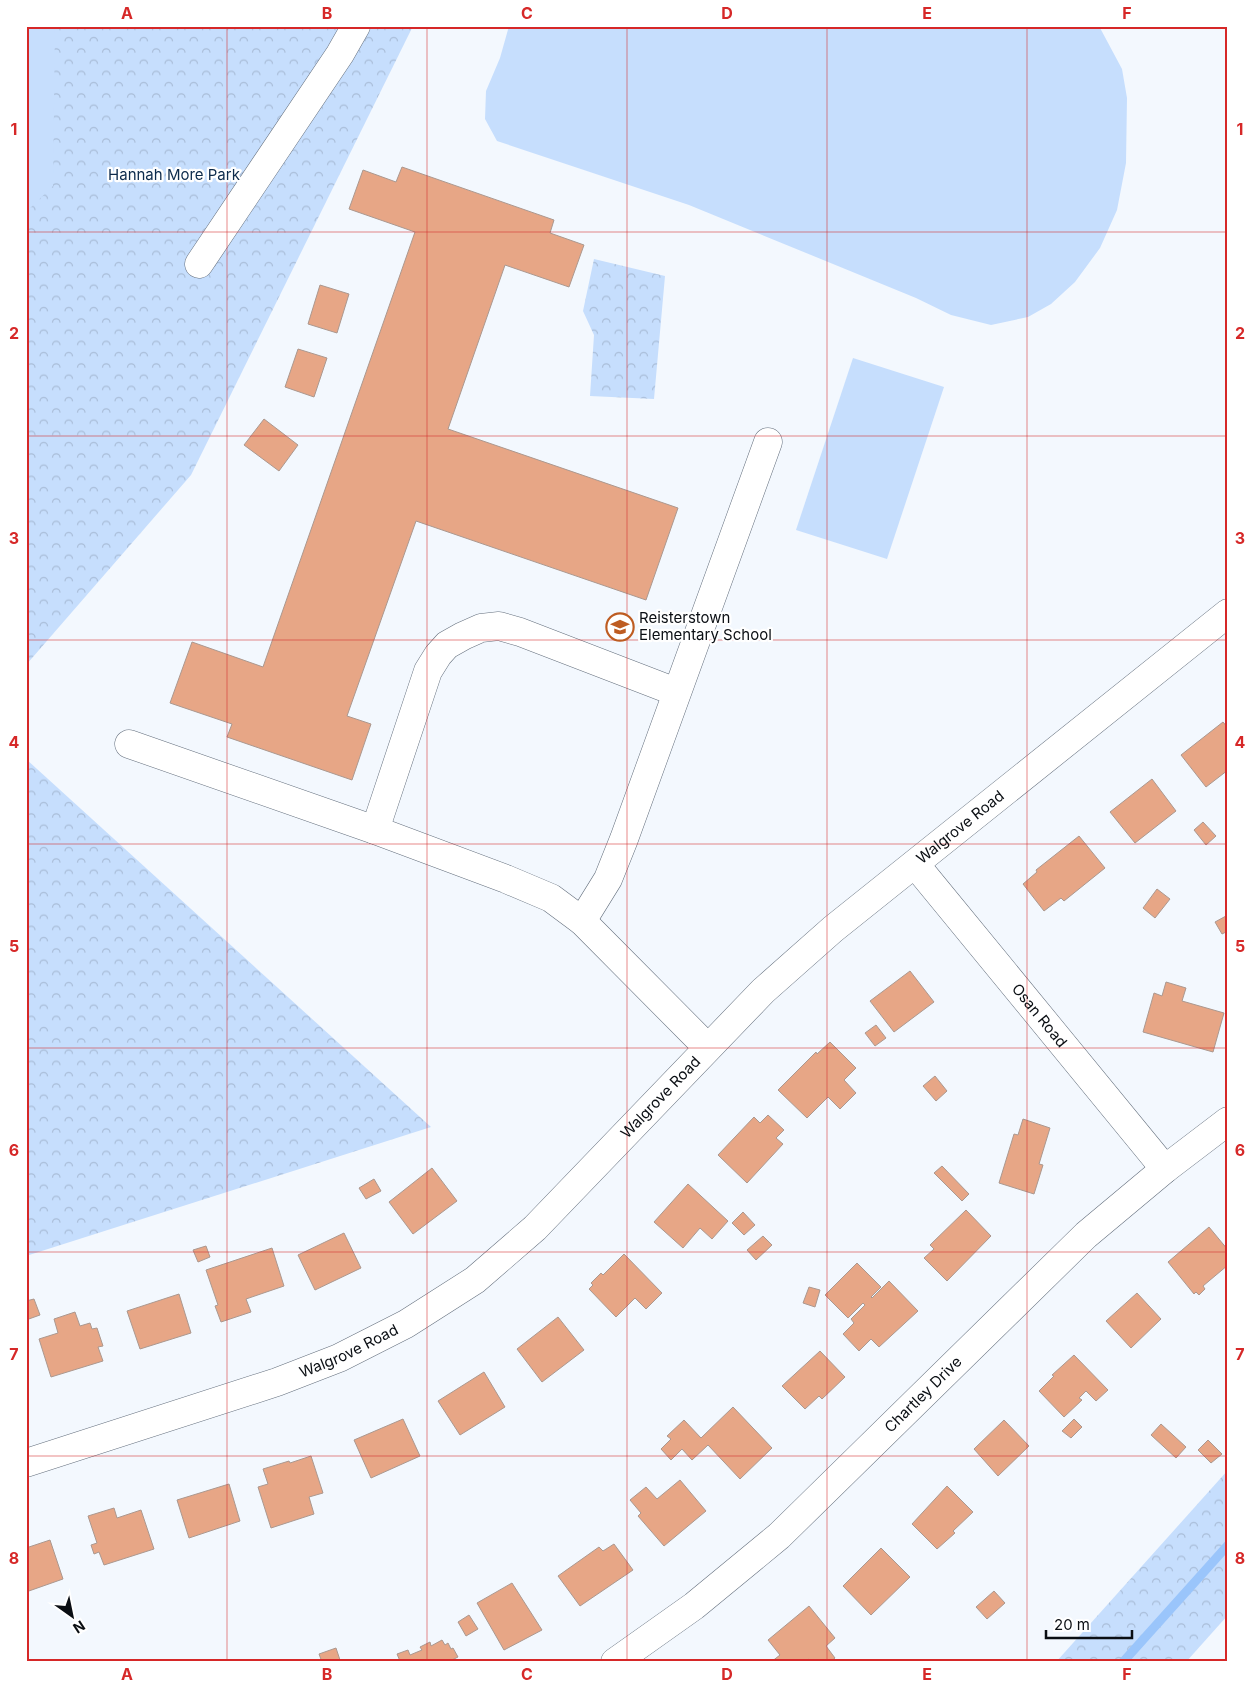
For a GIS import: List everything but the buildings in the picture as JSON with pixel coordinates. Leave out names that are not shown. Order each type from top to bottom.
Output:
[{"type":"street","points":[[199,264],[356,26]]},
{"type":"street","points":[[582,921],[608,879],[624,839],[768,442]]},
{"type":"street","name":"Walgrove Road","points":[[26,1463],[277,1382],[339,1358],[406,1324],[475,1280],[535,1228],[707,1047],[770,984],[834,929],[1228,613]]},
{"type":"street","points":[[375,830],[428,671],[447,645],[462,636],[481,628],[499,626],[520,632],[676,692]]},
{"type":"street","points":[[129,744],[375,830],[506,879],[551,898],[582,921],[707,1047]]},
{"type":"street","name":"Osan Road","points":[[915,864],[1165,1169]]},
{"type":"street","name":"Chartley Drive","points":[[614,1662],[694,1606],[779,1536],[1086,1235],[1165,1169],[1228,1121]]},
{"type":"green space","name":"Hannah More Park","points":[[26,26],[413,26],[191,475],[26,665]]},
{"type":"green space","points":[[26,26],[55,26],[53,186],[26,212]]},
{"type":"green space","points":[[509,26],[1099,26],[1122,69],[1127,98],[1126,163],[1117,210],[1100,248],[1075,282],[1051,304],[1028,317],[991,325],[951,315],[916,298],[689,205],[497,141],[485,119],[486,91],[500,58]]},
{"type":"green space","points":[[594,259],[665,276],[654,399],[590,396],[594,335],[583,311]]},
{"type":"green space","points":[[853,358],[944,387],[887,559],[796,530]]},
{"type":"green space","points":[[26,759],[431,1127],[26,1256]]},
{"type":"green space","points":[[1228,1470],[1228,1615],[1186,1662],[1056,1662]]},
{"type":"waterway","points":[[1123,1662],[1228,1545]]},
{"type":"place","name":"Reisterstown Elementary School","points":[[620,627]]}]
